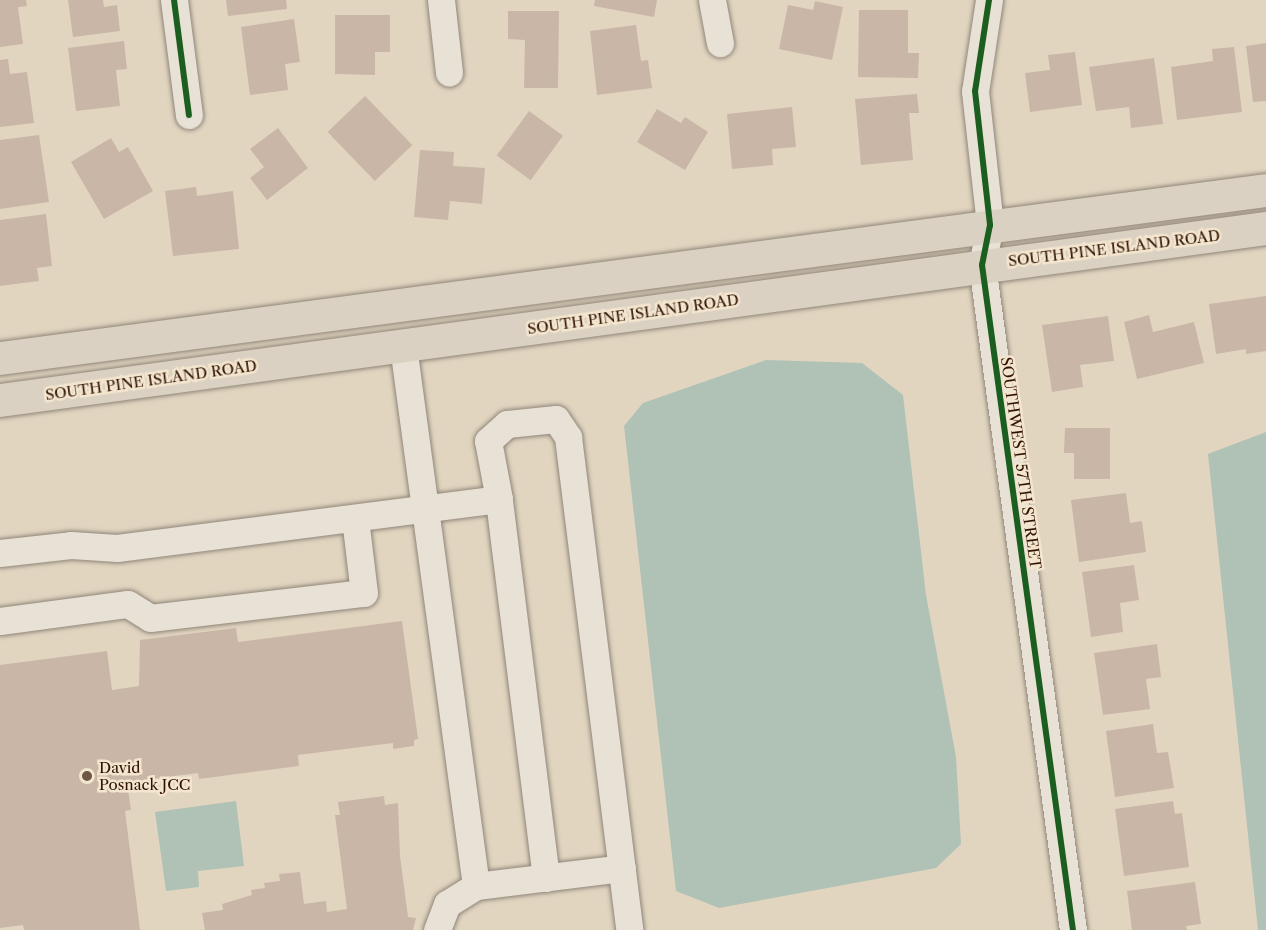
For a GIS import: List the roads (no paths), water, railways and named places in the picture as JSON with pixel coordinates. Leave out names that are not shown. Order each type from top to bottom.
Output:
[{"type":"main road","points":[[0,358],[1266,190]]},
{"type":"main road","name":"SOUTH PINE ISLAND ROAD","points":[[0,400],[1266,228]]},
{"type":"street","points":[[174,0],[189,115]]},
{"type":"street","points":[[441,0],[449,73]]},
{"type":"street","points":[[712,0],[720,43]]},
{"type":"street","name":"SOUTHWEST 57TH STREET","points":[[989,0],[975,92],[990,225],[982,265],[1073,930]]},
{"type":"street","points":[[403,346],[476,886]]},
{"type":"street","points":[[546,878],[499,499],[488,441],[507,424],[556,419],[568,437],[629,930]]},
{"type":"street","points":[[0,553],[71,545],[117,548],[426,511],[499,499]]},
{"type":"street","points":[[0,621],[128,604],[150,618],[364,593],[355,519]]},
{"type":"street","points":[[437,930],[447,904],[476,886],[622,868]]},
{"type":"place","name":"David Posnack JCC","points":[[87,776]]}]
